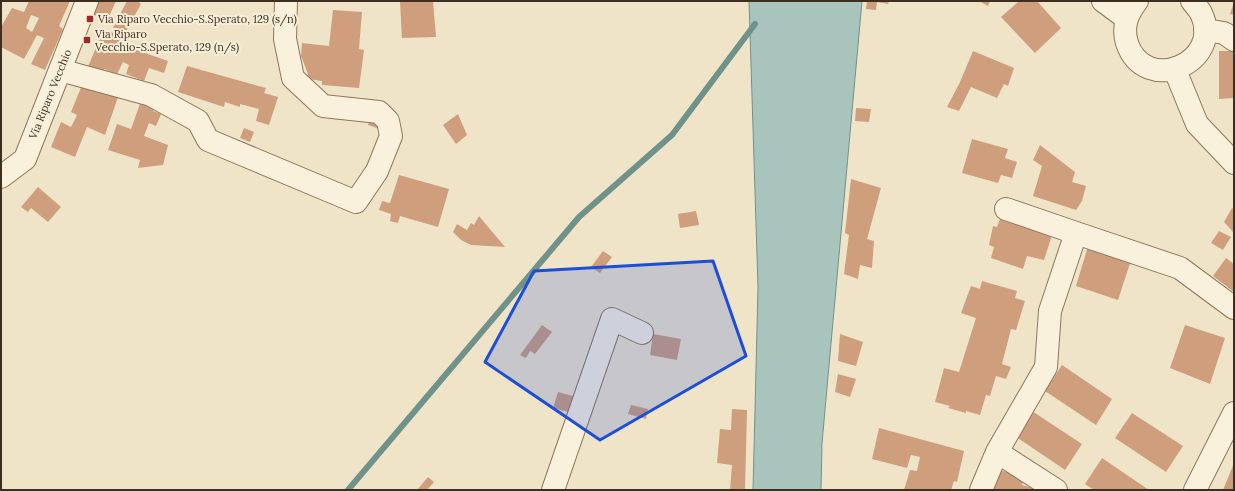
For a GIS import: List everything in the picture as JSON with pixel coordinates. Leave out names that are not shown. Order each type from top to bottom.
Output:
[{"type":"street","name":"Via Riparo Vecchio","points":[[1,177],[25,159],[87,1]]},
{"type":"street","points":[[60,70],[150,95],[198,121],[208,140],[356,202],[377,171],[391,136],[388,121],[379,112],[323,106],[293,78],[285,39],[286,1]]},
{"type":"street","points":[[1103,1],[1132,9],[1125,35],[1130,51],[1142,64],[1158,71],[1175,70],[1190,62],[1201,48],[1205,30],[1201,13],[1192,1]]},
{"type":"street","points":[[1205,30],[1224,33],[1234,40]]},
{"type":"street","points":[[1175,70],[1197,124],[1234,164]]},
{"type":"street","points":[[1006,209],[1180,268],[1234,308]]},
{"type":"street","points":[[981,490],[997,452],[1046,366],[1050,312],[1076,233]]},
{"type":"street","points":[[553,490],[612,319],[642,333]]},
{"type":"street","points":[[1195,490],[1234,413]]},
{"type":"street","points":[[997,452],[1056,490]]},
{"type":"highlighted area","points":[[713,261],[746,356],[600,440],[485,362],[534,271]]},
{"type":"water","points":[[749,1],[862,1],[822,443],[821,490],[753,490],[758,287]]},
{"type":"building","points":[[29,1],[70,1],[59,26],[63,29],[45,70],[31,64],[44,38],[37,35],[24,59],[1,47],[1,27],[12,8],[24,12]],"holes":[[[31,15],[39,18],[32,32],[26,28]]]},
{"type":"building","points":[[95,1],[116,1],[107,21],[90,13]]},
{"type":"building","points":[[127,1],[137,1],[141,4],[125,33],[113,28]]},
{"type":"building","points":[[433,1],[436,37],[402,38],[400,2]]},
{"type":"building","points":[[867,1],[889,1],[888,4],[877,2],[876,10],[866,9]]},
{"type":"building","points":[[979,1],[990,1],[988,6]]},
{"type":"building","points":[[1019,1],[1037,1],[1061,28],[1035,53],[1001,17]]},
{"type":"building","points":[[1234,2],[1234,15],[1230,14]]},
{"type":"building","points":[[333,10],[362,12],[359,49],[364,50],[359,88],[322,85],[322,81],[308,79],[308,74],[301,56],[302,43],[329,46]]},
{"type":"building","points":[[107,30],[122,37],[119,44],[168,61],[164,73],[149,68],[144,81],[126,74],[129,65],[123,62],[117,74],[104,69],[101,75],[87,69],[101,36],[104,37]]},
{"type":"building","points":[[973,51],[1014,68],[1008,86],[1004,84],[997,98],[971,87],[959,111],[947,107],[960,82]]},
{"type":"building","points":[[1219,51],[1234,51],[1234,98],[1219,99]]},
{"type":"building","points":[[187,66],[266,88],[264,93],[278,97],[269,125],[256,121],[259,109],[240,104],[240,107],[225,102],[224,107],[178,92]]},
{"type":"building","points":[[84,80],[92,90],[101,93],[103,88],[119,94],[105,135],[87,127],[75,157],[51,147],[61,122],[71,127],[77,115],[71,112]]},
{"type":"building","points":[[142,98],[156,103],[153,111],[161,114],[156,126],[149,123],[144,136],[168,145],[163,165],[138,168],[140,160],[108,150],[117,124],[131,129]]},
{"type":"building","points":[[856,108],[871,109],[869,122],[855,121]]},
{"type":"building","points":[[458,114],[467,135],[456,144],[443,125]]},
{"type":"building","points":[[371,116],[380,129],[368,125]]},
{"type":"building","points":[[244,128],[254,132],[250,142],[240,138]]},
{"type":"building","points":[[972,139],[1008,149],[1005,158],[1017,162],[1012,178],[1001,175],[998,183],[962,173]]},
{"type":"building","points":[[1040,145],[1075,172],[1072,182],[1086,186],[1082,201],[1076,210],[1033,196],[1042,166],[1033,160]]},
{"type":"building","points":[[399,175],[449,189],[438,227],[400,216],[398,223],[390,221],[391,214],[379,210],[382,201],[390,203]]},
{"type":"building","points":[[851,179],[881,188],[867,239],[874,241],[872,268],[860,265],[858,279],[844,274],[849,235],[845,233]]},
{"type":"building","points":[[38,187],[61,207],[48,222],[31,208],[28,212],[21,207]]},
{"type":"building","points":[[1232,208],[1234,210],[1234,233],[1224,222]]},
{"type":"building","points":[[696,211],[699,225],[680,228],[678,214]]},
{"type":"building","points":[[479,216],[505,247],[471,245],[461,240],[453,232],[457,224],[467,230],[471,223],[474,225]]},
{"type":"building","points":[[1000,219],[1052,235],[1044,260],[1027,256],[1023,269],[991,258],[994,247],[989,245],[993,226],[997,227]]},
{"type":"building","points":[[1219,231],[1231,237],[1223,250],[1211,243]]},
{"type":"building","points":[[1089,243],[1132,257],[1118,300],[1076,286]]},
{"type":"building","points":[[603,251],[612,257],[600,273],[591,267]]},
{"type":"building","points":[[1226,258],[1234,264],[1234,292],[1213,276]]},
{"type":"building","points":[[982,281],[1017,291],[1015,298],[1025,301],[1016,330],[1011,329],[1002,364],[1011,367],[1006,379],[996,376],[990,396],[986,395],[980,415],[948,408],[950,406],[935,402],[944,368],[959,372],[976,318],[961,313],[971,286],[980,289]]},
{"type":"building","points":[[542,325],[552,332],[535,354],[530,351],[526,358],[520,355]]},
{"type":"building","points":[[1185,325],[1225,338],[1210,384],[1170,368]]},
{"type":"building","points":[[653,334],[681,339],[677,360],[650,355]]},
{"type":"building","points":[[840,334],[863,342],[856,366],[838,361]]},
{"type":"building","points":[[1062,365],[1112,399],[1096,425],[1045,391]]},
{"type":"building","points":[[838,374],[856,379],[850,397],[835,392]]},
{"type":"building","points":[[558,392],[577,397],[572,413],[553,408]]},
{"type":"building","points":[[631,405],[648,409],[646,419],[628,414]]},
{"type":"building","points":[[732,409],[747,410],[745,490],[730,490],[732,465],[717,463],[720,429],[731,430]]},
{"type":"building","points":[[1032,411],[1082,444],[1065,470],[1015,436]]},
{"type":"building","points":[[1132,413],[1183,446],[1166,472],[1115,438]]},
{"type":"building","points":[[879,428],[964,451],[957,482],[954,481],[951,490],[904,490],[910,470],[917,471],[920,457],[911,455],[907,468],[872,459]]},
{"type":"building","points":[[1102,458],[1149,490],[1094,490],[1085,484]]},
{"type":"building","points":[[1234,463],[1234,490],[1223,490]]},
{"type":"building","points":[[992,469],[1024,475],[1022,485],[1041,490],[986,490]]},
{"type":"building","points":[[428,477],[434,482],[427,490],[417,490]]},
{"type":"waterway","points":[[348,490],[579,217],[672,135],[755,24]]},
{"type":"place","name":"Via Riparo Vecchio-S.Sperato, 129 (s/n)","points":[[90,19]]},
{"type":"place","name":"Via Riparo Vecchio-S.Sperato, 129 (n/s)","points":[[87,40]]}]
